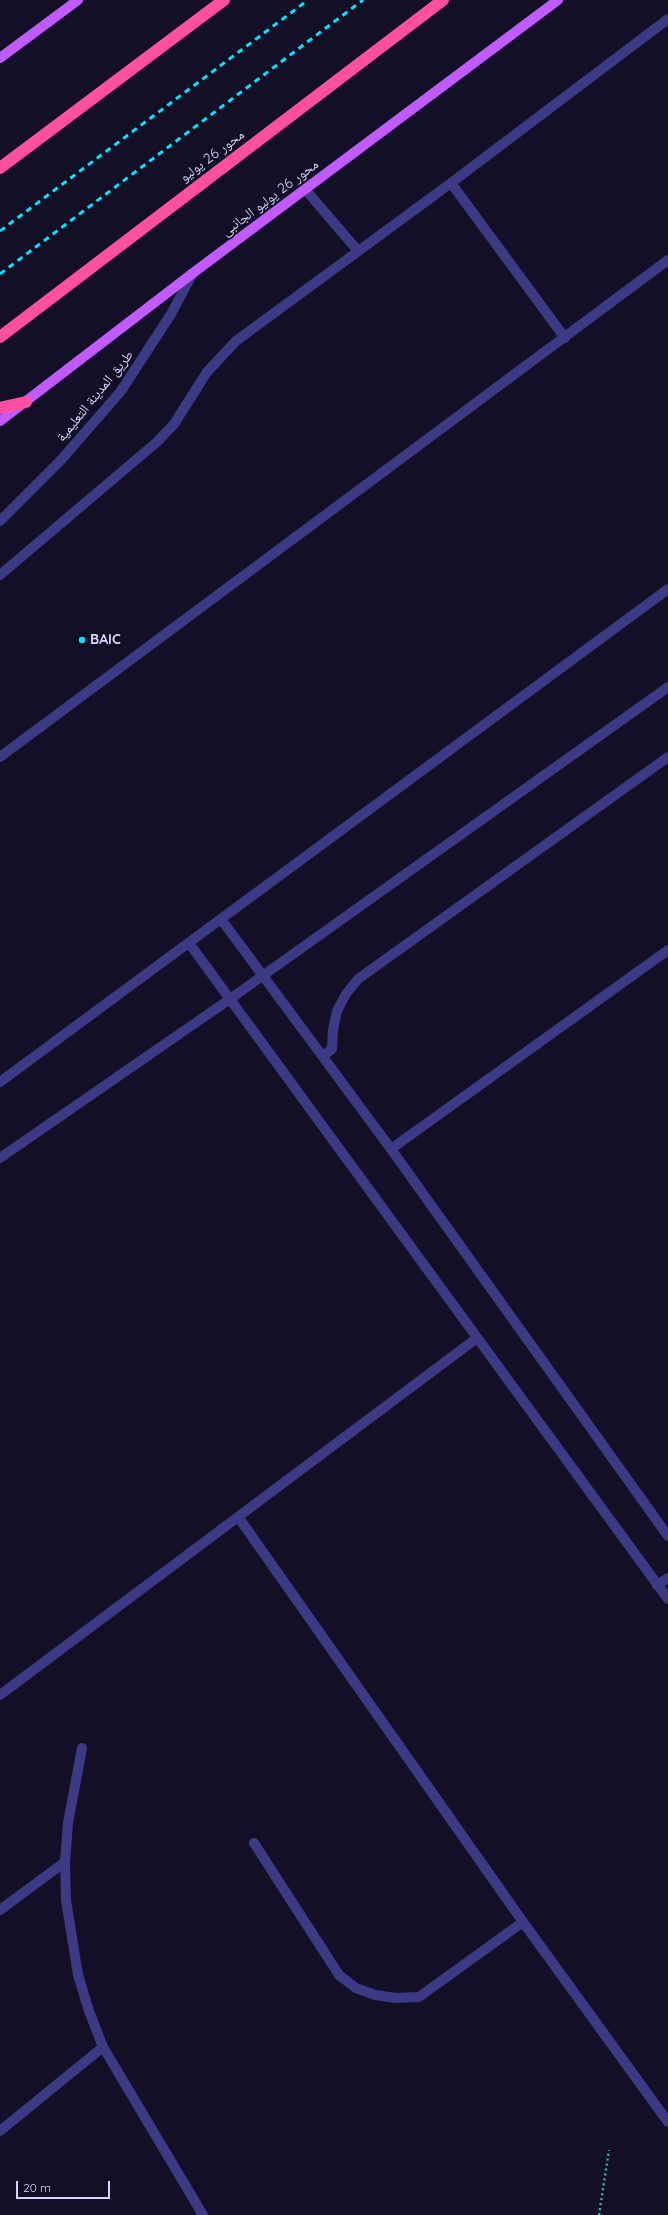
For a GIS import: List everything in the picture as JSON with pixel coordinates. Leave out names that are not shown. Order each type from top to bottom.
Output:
[{"type":"highway","points":[[0,168],[224,0]]},
{"type":"highway","name":"محور 26 يوليو","points":[[0,337],[443,0]]},
{"type":"highway","points":[[0,408],[26,402]]},
{"type":"main road","points":[[0,58],[78,0]]},
{"type":"main road","name":"محور 26 يوليو الجانبى","points":[[0,421],[193,273],[558,0]]},
{"type":"street","points":[[0,575],[157,442],[174,424],[206,372],[236,341],[451,183],[668,19]]},
{"type":"street","points":[[451,183],[565,338]]},
{"type":"street","points":[[305,189],[358,251]]},
{"type":"street","points":[[0,757],[668,260]]},
{"type":"street","name":"طريق المدينة التعليمية","points":[[0,521],[61,460],[121,391],[167,320],[193,273]]},
{"type":"street","points":[[0,1082],[668,589]]},
{"type":"street","points":[[0,1158],[230,1000],[263,975],[668,688]]},
{"type":"street","points":[[324,1055],[332,1049],[333,1030],[337,1012],[346,994],[358,979],[668,758]]},
{"type":"street","points":[[221,919],[324,1055],[668,1536]]},
{"type":"street","points":[[189,943],[668,1599]]},
{"type":"street","points":[[391,1149],[668,950]]},
{"type":"street","points":[[0,1695],[239,1518],[477,1338]]},
{"type":"street","points":[[239,1518],[523,1922],[668,2122]]},
{"type":"street","points":[[658,1585],[668,1578]]},
{"type":"street","points":[[82,1748],[68,1823],[65,1862],[66,1900],[78,1975],[103,2047],[203,2215]]},
{"type":"street","points":[[254,1843],[339,1975],[356,1988],[376,1996],[396,1998],[419,1996],[523,1922]]},
{"type":"street","points":[[0,1910],[65,1862]]},
{"type":"street","points":[[0,2131],[103,2047]]},
{"type":"path","points":[[599,2215],[609,2150]]},
{"type":"railway","points":[[0,231],[308,0]]},
{"type":"railway","points":[[0,274],[363,0]]},
{"type":"place","name":"BAIC","points":[[82,640]]}]
